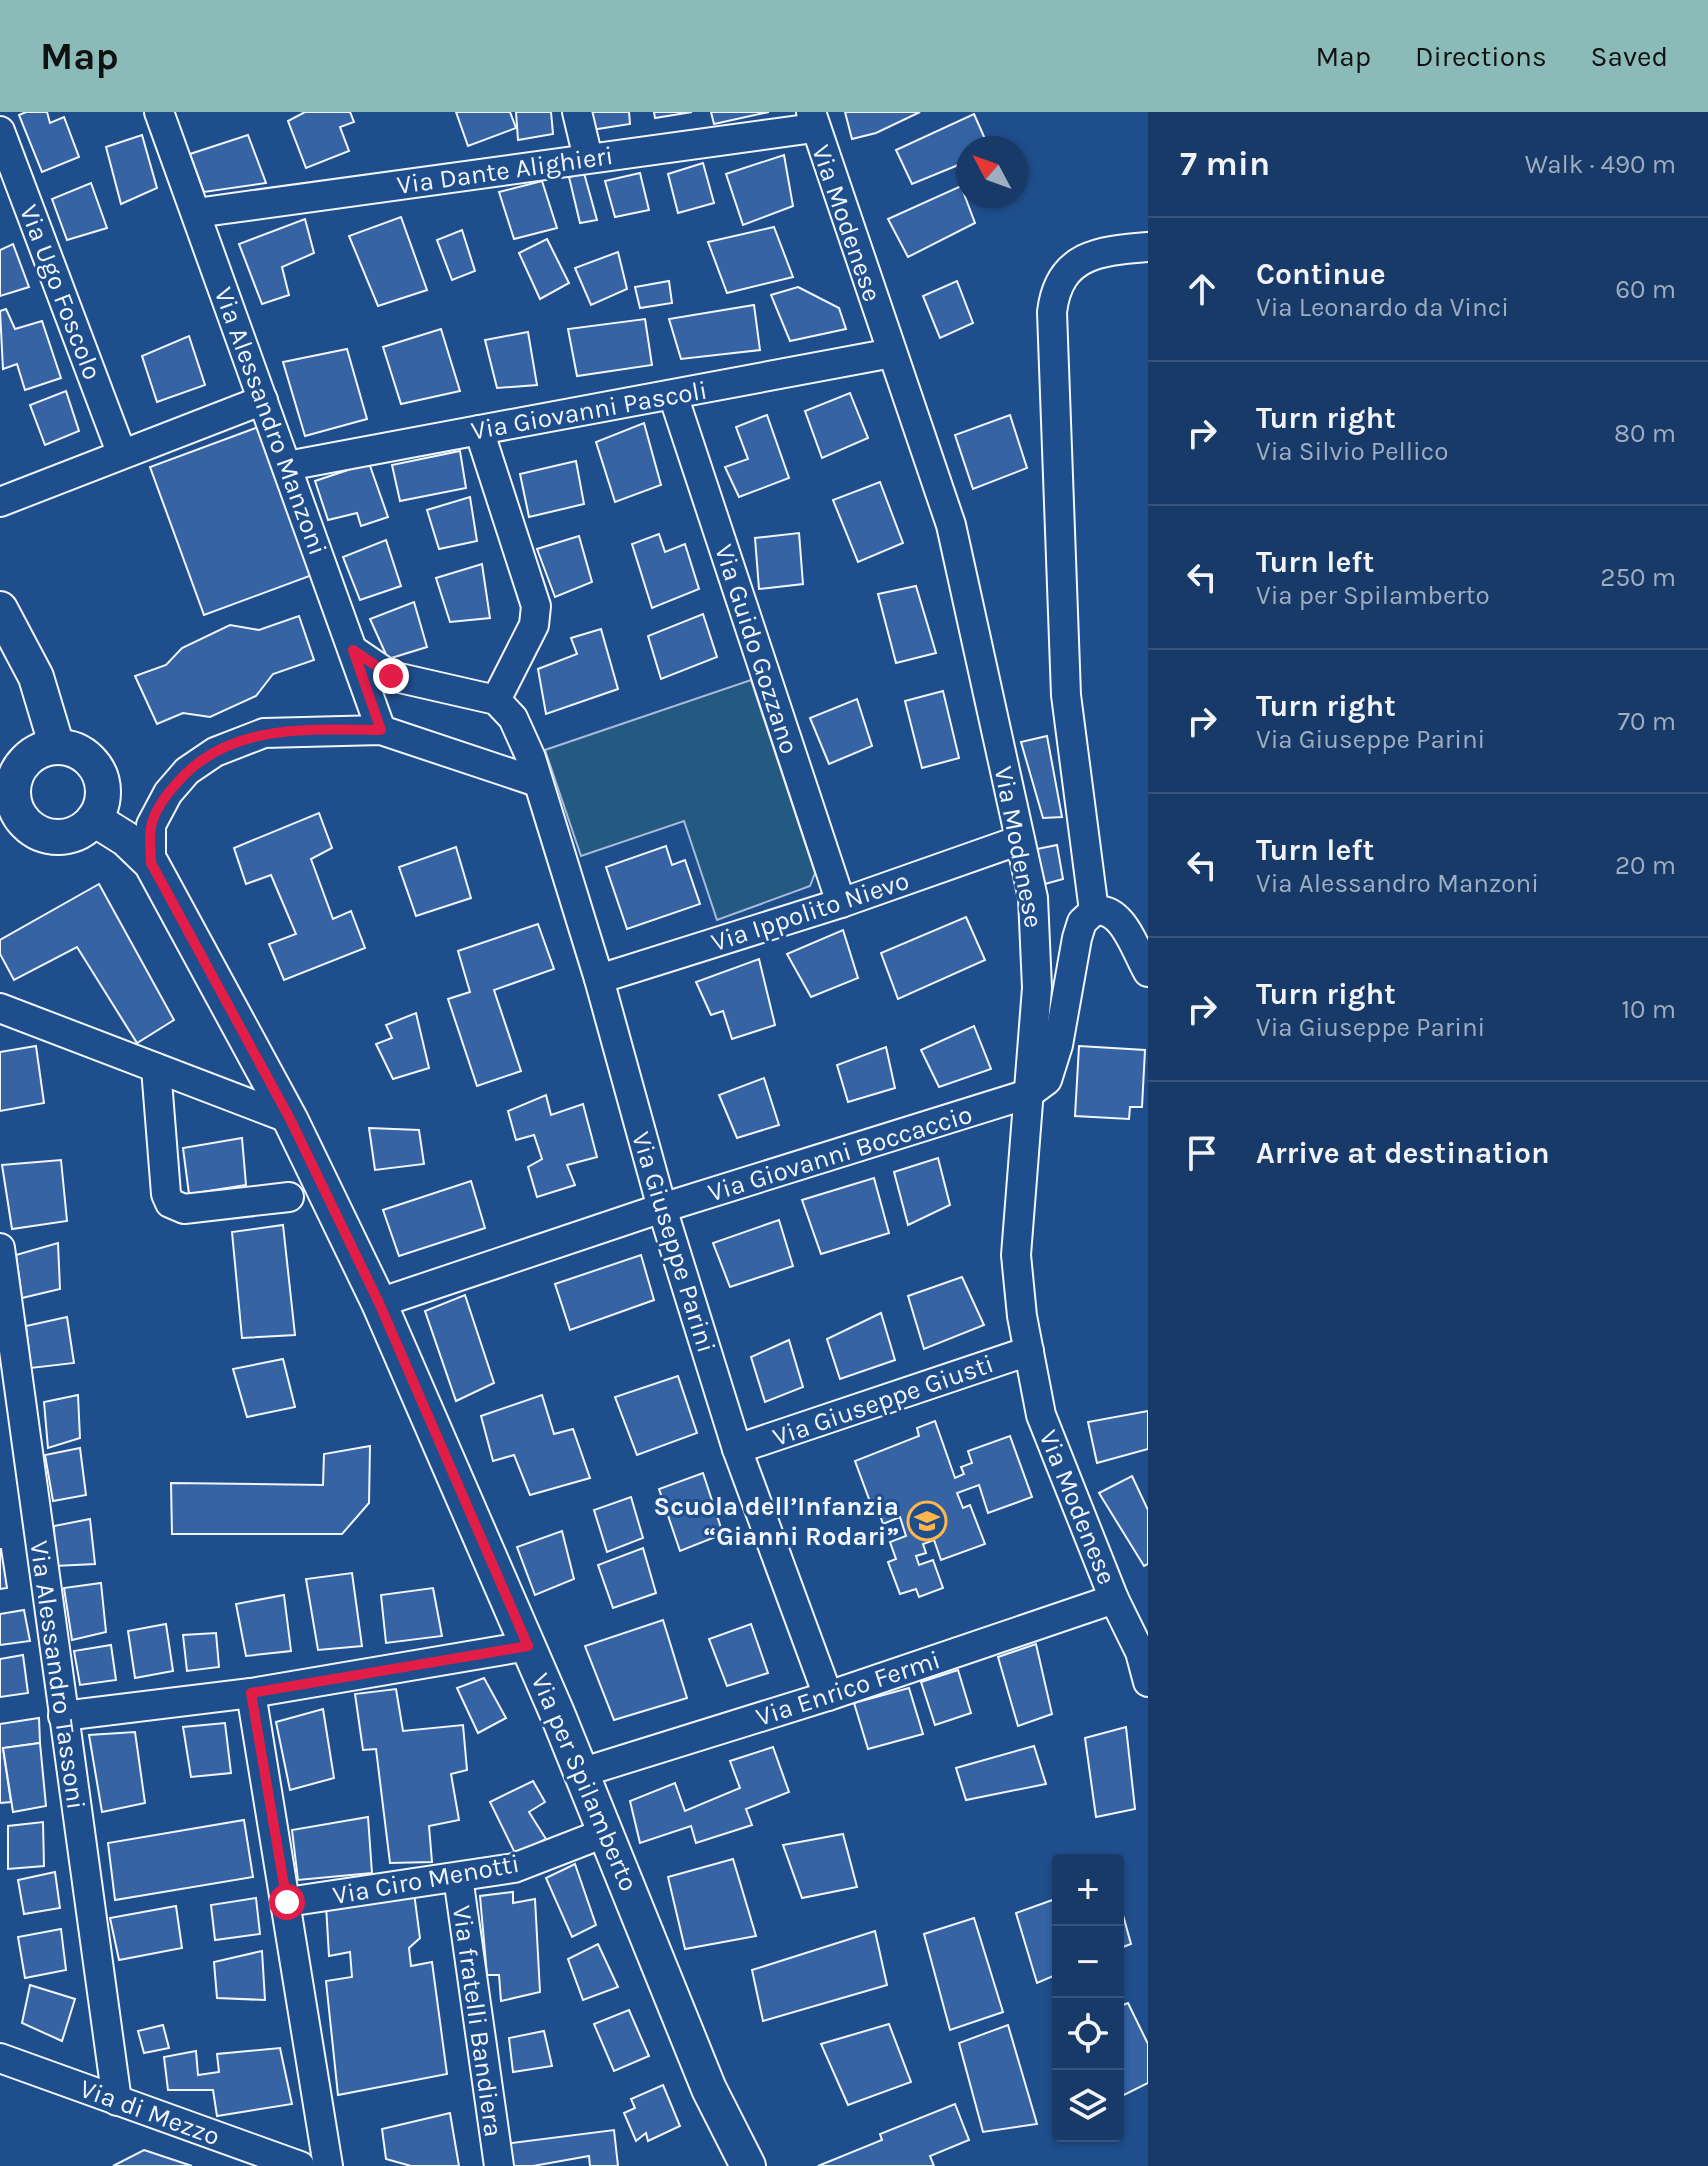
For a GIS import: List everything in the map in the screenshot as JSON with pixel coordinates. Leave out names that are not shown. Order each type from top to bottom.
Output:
[{"type":"main road","points":[[0,609],[36,677],[57,747]]},
{"type":"main road","points":[[57,747],[84,755],[95,765],[103,792],[94,819],[84,829],[59,837],[33,829],[12,828],[17,773],[27,760],[41,751],[57,747]]},
{"type":"main road","name":"Via per Spilamberto","points":[[94,819],[126,839],[151,863],[290,1119],[379,1303],[607,1832],[709,2089],[748,2166]]},
{"type":"street","name":"Via Alessandro Manzoni","points":[[159,112],[381,730]]},
{"type":"street","points":[[577,112],[588,158]]},
{"type":"street","name":"Via Dante Alighieri","points":[[196,213],[588,158],[812,120]]},
{"type":"street","name":"Via Modenese","points":[[812,120],[951,525],[1033,898],[1037,942],[1016,1255],[1018,1289],[1041,1415],[1114,1599],[1140,1652],[1148,1682]]},
{"type":"street","name":"Via Ugo Foscolo","points":[[0,131],[121,452]]},
{"type":"street","points":[[1094,911],[1066,695],[1052,312],[1061,281],[1086,257],[1103,250],[1148,247]]},
{"type":"street","name":"Via Giovanni Pascoli","points":[[287,466],[892,353]]},
{"type":"street","name":"Via Guido Gozzano","points":[[673,395],[841,903]]},
{"type":"street","points":[[0,502],[121,452],[263,400]]},
{"type":"street","points":[[353,650],[391,676],[496,700],[534,625],[536,606],[479,430]]},
{"type":"street","name":"Via Giuseppe Parini","points":[[496,700],[523,736],[599,979],[662,1208],[737,1449],[828,1696]]},
{"type":"street","points":[[151,863],[151,825],[168,793],[187,771],[215,752],[264,733],[381,730],[537,782]]},
{"type":"street","name":"Via Ippolito Nievo","points":[[599,979],[841,903],[1020,840]]},
{"type":"street","points":[[1028,1094],[1047,1080],[1058,1045],[1082,922],[1094,911],[1109,911],[1118,918],[1148,972]]},
{"type":"street","points":[[0,1008],[290,1119]]},
{"type":"street","points":[[156,1068],[166,1194],[170,1203],[184,1209],[289,1197]]},
{"type":"street","name":"Via Giovanni Boccaccio","points":[[379,1303],[662,1208],[1028,1094]]},
{"type":"street","name":"Via Alessandro Tassoni","points":[[0,1248],[6,1332],[117,2101]]},
{"type":"street","name":"Via Giuseppe Giusti","points":[[737,1449],[1029,1351]]},
{"type":"street","name":"Via Enrico Fermi","points":[[580,1773],[828,1696],[1114,1599]]},
{"type":"street","points":[[63,1716],[251,1693],[528,1646]]},
{"type":"street","points":[[251,1693],[328,2166]]},
{"type":"street","name":"Via Ciro Menotti","points":[[287,1902],[514,1868],[607,1832]]},
{"type":"street","name":"Via fratelli Bandiera","points":[[458,1877],[499,2166]]},
{"type":"street","name":"Via di Mezzo","points":[[0,2058],[300,2166]]},
{"type":"shaded area","points":[[751,680],[815,873],[810,886],[717,920],[684,821],[581,856],[545,750]]},
{"type":"building","points":[[47,112],[50,123],[64,117],[79,157],[42,172],[19,115]]},
{"type":"building","points":[[305,112],[350,112],[354,122],[340,127],[349,151],[306,168],[288,121]]},
{"type":"building","points":[[456,112],[510,112],[516,128],[468,146]]},
{"type":"building","points":[[516,112],[551,112],[553,134],[518,140]]},
{"type":"building","points":[[588,112],[629,112],[630,124],[591,130]]},
{"type":"building","points":[[654,112],[692,112],[655,118]]},
{"type":"building","points":[[711,112],[769,112],[714,124]]},
{"type":"building","points":[[845,112],[920,112],[876,133],[852,139]]},
{"type":"building","points":[[974,114],[984,136],[956,136],[956,166],[912,184],[896,150]]},
{"type":"building","points":[[142,135],[157,188],[121,204],[106,147]]},
{"type":"building","points":[[248,135],[266,183],[204,192],[190,154]]},
{"type":"building","points":[[784,155],[793,206],[743,225],[726,174]]},
{"type":"building","points":[[703,163],[714,203],[678,213],[668,174]]},
{"type":"building","points":[[584,173],[597,220],[580,223],[569,177]]},
{"type":"building","points":[[640,173],[649,210],[615,217],[605,181]]},
{"type":"building","points":[[542,181],[557,228],[514,239],[499,192]]},
{"type":"building","points":[[91,183],[107,228],[67,240],[52,199]]},
{"type":"building","points":[[956,188],[956,208],[969,208],[975,223],[908,257],[888,219]]},
{"type":"building","points":[[401,217],[427,290],[378,306],[349,236]]},
{"type":"building","points":[[305,219],[314,253],[282,267],[289,295],[262,304],[239,244]]},
{"type":"building","points":[[774,227],[793,277],[727,293],[708,242]]},
{"type":"building","points":[[462,230],[475,271],[452,280],[437,240]]},
{"type":"building","points":[[547,239],[569,283],[540,299],[519,253]]},
{"type":"building","points":[[13,244],[29,287],[0,296],[0,250]]},
{"type":"building","points":[[618,252],[627,289],[591,305],[575,268]]},
{"type":"building","points":[[669,281],[672,303],[640,308],[635,287]]},
{"type":"building","points":[[957,281],[973,323],[940,338],[923,296]]},
{"type":"building","points":[[798,287],[839,308],[846,329],[790,341],[771,295]]},
{"type":"building","points":[[754,305],[760,350],[681,359],[669,319]]},
{"type":"building","points":[[6,309],[15,329],[42,321],[61,378],[25,390],[17,364],[3,369],[0,311]]},
{"type":"building","points":[[645,319],[652,365],[577,376],[568,329]]},
{"type":"building","points":[[441,329],[460,391],[401,404],[383,347]]},
{"type":"building","points":[[528,332],[537,385],[497,388],[485,340]]},
{"type":"building","points":[[189,336],[205,385],[157,402],[142,356]]},
{"type":"building","points":[[347,349],[367,419],[305,436],[283,362]]},
{"type":"building","points":[[66,391],[79,431],[45,445],[30,405]]},
{"type":"building","points":[[850,393],[868,438],[822,458],[805,411]]},
{"type":"building","points":[[767,415],[789,478],[739,497],[725,467],[748,459],[736,427]]},
{"type":"building","points":[[1010,415],[1027,468],[973,489],[955,435]]},
{"type":"building","points":[[644,423],[661,485],[615,502],[596,442]]},
{"type":"building","points":[[261,426],[315,574],[204,615],[150,467]]},
{"type":"building","points":[[460,451],[466,488],[400,501],[392,465]]},
{"type":"building","points":[[576,461],[584,504],[529,517],[520,474]]},
{"type":"building","points":[[369,463],[388,517],[361,526],[357,513],[328,520],[315,481]]},
{"type":"building","points":[[880,482],[903,543],[858,562],[833,500]]},
{"type":"building","points":[[470,497],[477,541],[439,549],[427,510]]},
{"type":"building","points":[[799,533],[803,584],[759,589],[755,538]]},
{"type":"building","points":[[659,534],[665,552],[685,544],[699,589],[652,608],[632,544]]},
{"type":"building","points":[[579,536],[592,582],[555,597],[537,549]]},
{"type":"building","points":[[386,540],[401,586],[360,600],[343,557]]},
{"type":"building","points":[[482,564],[490,618],[450,622],[436,578]]},
{"type":"building","points":[[916,586],[936,653],[896,663],[878,594]]},
{"type":"building","points":[[414,602],[427,647],[388,659],[370,619]]},
{"type":"building","points":[[703,614],[717,657],[661,679],[648,636]]},
{"type":"building","points":[[299,616],[314,660],[273,674],[256,696],[210,717],[183,713],[157,724],[135,676],[166,665],[182,648],[230,625],[259,630]]},
{"type":"building","points":[[601,629],[618,689],[546,714],[538,669],[577,654],[571,638]]},
{"type":"building","points":[[943,691],[959,758],[922,768],[905,701]]},
{"type":"building","points":[[857,699],[872,746],[829,764],[810,718]]},
{"type":"building","points":[[1047,736],[1062,817],[1043,818],[1021,742]]},
{"type":"building","points":[[319,813],[332,848],[311,859],[333,919],[351,911],[365,948],[284,980],[269,944],[296,934],[271,875],[246,884],[234,848]]},
{"type":"building","points":[[1057,845],[1063,879],[1045,884],[1037,849]]},
{"type":"building","points":[[666,846],[672,865],[685,860],[700,904],[627,929],[606,867]]},
{"type":"building","points":[[456,847],[471,898],[416,916],[399,867]]},
{"type":"building","points":[[99,884],[174,1020],[137,1043],[77,947],[14,980],[0,954],[0,940]]},
{"type":"building","points":[[966,917],[985,960],[898,999],[881,953]]},
{"type":"building","points":[[538,924],[554,969],[494,990],[521,1071],[477,1086],[448,999],[470,992],[458,951]]},
{"type":"building","points":[[843,930],[858,978],[811,997],[787,954]]},
{"type":"building","points":[[759,959],[775,1025],[732,1039],[723,1011],[711,1015],[696,982]]},
{"type":"building","points":[[416,1013],[429,1068],[393,1079],[376,1044],[392,1038],[386,1025]]},
{"type":"building","points":[[974,1026],[991,1069],[939,1087],[921,1050]]},
{"type":"building","points":[[36,1046],[44,1103],[0,1111],[0,1052]]},
{"type":"building","points":[[1079,1046],[1145,1050],[1142,1107],[1130,1107],[1129,1119],[1075,1116]]},
{"type":"building","points":[[886,1047],[895,1088],[848,1102],[837,1065]]},
{"type":"building","points":[[764,1078],[779,1125],[737,1138],[719,1095]]},
{"type":"building","points":[[546,1095],[551,1115],[583,1104],[597,1157],[567,1165],[575,1185],[537,1197],[528,1167],[542,1159],[534,1135],[516,1140],[508,1111]]},
{"type":"building","points":[[369,1128],[419,1130],[424,1164],[375,1170]]},
{"type":"building","points":[[242,1138],[246,1185],[189,1194],[183,1148]]},
{"type":"building","points":[[938,1158],[950,1205],[908,1225],[894,1172]]},
{"type":"building","points":[[61,1160],[67,1221],[12,1229],[2,1165]]},
{"type":"building","points":[[874,1178],[889,1233],[821,1254],[802,1200]]},
{"type":"building","points":[[471,1181],[485,1228],[399,1256],[383,1210]]},
{"type":"building","points":[[779,1220],[793,1266],[730,1287],[713,1243]]},
{"type":"building","points":[[283,1225],[295,1335],[242,1338],[232,1232]]},
{"type":"building","points":[[58,1243],[60,1289],[22,1298],[16,1255]]},
{"type":"building","points":[[641,1255],[654,1300],[570,1330],[555,1284]]},
{"type":"building","points":[[962,1277],[984,1325],[924,1349],[908,1296]]},
{"type":"building","points":[[465,1295],[494,1383],[456,1401],[425,1311]]},
{"type":"building","points":[[881,1313],[895,1360],[840,1379],[827,1339]]},
{"type":"building","points":[[67,1317],[74,1363],[31,1368],[26,1326]]},
{"type":"building","points":[[789,1340],[803,1387],[765,1402],[751,1357]]},
{"type":"building","points":[[283,1359],[295,1407],[247,1417],[233,1369]]},
{"type":"building","points":[[678,1376],[697,1433],[637,1455],[615,1397]]},
{"type":"building","points":[[78,1395],[80,1438],[48,1448],[44,1402]]},
{"type":"building","points":[[542,1395],[554,1434],[573,1429],[590,1478],[530,1495],[514,1455],[493,1461],[481,1416]]},
{"type":"building","points":[[1148,1411],[1148,1449],[1097,1463],[1088,1422]]},
{"type":"building","points":[[935,1421],[955,1478],[964,1474],[961,1467],[972,1463],[968,1451],[1010,1436],[1032,1497],[988,1513],[979,1485],[957,1493],[963,1508],[970,1505],[985,1544],[941,1560],[934,1540],[923,1544],[926,1553],[916,1556],[919,1565],[933,1560],[943,1588],[919,1597],[916,1589],[900,1594],[888,1562],[896,1559],[890,1542],[906,1536],[900,1517],[883,1524],[877,1506],[872,1507],[855,1461],[919,1436],[917,1428]]},
{"type":"building","points":[[370,1446],[369,1503],[342,1534],[172,1534],[171,1483],[323,1485],[324,1454]]},
{"type":"building","points":[[80,1448],[86,1495],[53,1501],[45,1455]]},
{"type":"building","points":[[703,1473],[723,1534],[680,1551],[659,1489]]},
{"type":"building","points":[[1132,1476],[1148,1510],[1148,1564],[1144,1566],[1099,1493]]},
{"type":"building","points":[[631,1497],[643,1538],[607,1552],[594,1510]]},
{"type":"building","points":[[90,1519],[95,1564],[55,1566],[54,1526]]},
{"type":"building","points":[[562,1531],[574,1579],[535,1595],[517,1547]]},
{"type":"building","points":[[643,1548],[656,1593],[613,1608],[598,1565]]},
{"type":"building","points":[[0,1549],[7,1588],[0,1589]]},
{"type":"building","points":[[352,1573],[362,1646],[318,1650],[306,1579]]},
{"type":"building","points":[[101,1583],[106,1632],[72,1640],[64,1588]]},
{"type":"building","points":[[433,1588],[442,1636],[386,1643],[381,1595]]},
{"type":"building","points":[[284,1595],[291,1651],[246,1656],[236,1604]]},
{"type":"building","points":[[24,1610],[30,1641],[0,1645],[0,1614]]},
{"type":"building","points":[[663,1620],[687,1698],[614,1720],[585,1646]]},
{"type":"building","points":[[166,1624],[173,1671],[135,1678],[128,1631]]},
{"type":"building","points":[[751,1624],[768,1673],[727,1686],[709,1639]]},
{"type":"building","points":[[216,1633],[219,1667],[187,1671],[183,1635]]},
{"type":"building","points":[[1036,1644],[1052,1714],[1018,1726],[998,1657]]},
{"type":"building","points":[[111,1645],[116,1680],[80,1685],[74,1651]]},
{"type":"building","points":[[23,1655],[28,1693],[0,1697],[0,1659]]},
{"type":"building","points":[[958,1670],[971,1713],[935,1725],[921,1682]]},
{"type":"building","points":[[484,1678],[506,1718],[478,1733],[457,1688]]},
{"type":"building","points":[[909,1688],[923,1734],[868,1749],[854,1703]]},
{"type":"building","points":[[396,1689],[403,1731],[463,1725],[467,1770],[451,1774],[459,1820],[429,1826],[432,1862],[390,1863],[376,1749],[363,1750],[355,1694]]},
{"type":"building","points":[[323,1709],[334,1778],[290,1790],[276,1722]]},
{"type":"building","points":[[39,1718],[40,1743],[3,1748],[11,1802],[0,1803],[0,1724]]},
{"type":"building","points":[[225,1723],[231,1773],[191,1777],[183,1727]]},
{"type":"building","points":[[1126,1727],[1135,1809],[1096,1817],[1085,1738]]},
{"type":"building","points":[[135,1732],[145,1803],[102,1812],[89,1735]]},
{"type":"building","points":[[40,1743],[46,1806],[13,1812],[3,1748]]},
{"type":"building","points":[[1034,1746],[1046,1784],[966,1800],[956,1768]]},
{"type":"building","points":[[773,1747],[789,1792],[746,1809],[752,1825],[696,1843],[691,1826],[640,1843],[630,1801],[675,1783],[685,1811],[740,1788],[730,1761]]},
{"type":"building","points":[[533,1781],[545,1802],[529,1812],[546,1839],[516,1855],[490,1802]]},
{"type":"building","points":[[368,1817],[372,1873],[298,1880],[292,1830]]},
{"type":"building","points":[[244,1820],[253,1877],[115,1900],[108,1843]]},
{"type":"building","points":[[43,1822],[44,1866],[8,1869],[8,1826]]},
{"type":"building","points":[[843,1834],[857,1887],[802,1898],[783,1845]]},
{"type":"building","points":[[733,1859],[756,1936],[685,1949],[668,1877]]},
{"type":"building","points":[[575,1864],[596,1925],[572,1937],[546,1878]]},
{"type":"building","points":[[55,1872],[60,1908],[24,1914],[18,1880]]},
{"type":"building","points":[[513,1892],[513,1903],[535,1899],[540,1992],[501,2001],[499,1975],[487,1975],[480,1896]]},
{"type":"building","points":[[414,1893],[420,1938],[409,1948],[411,1966],[432,1962],[447,2074],[338,2095],[326,1981],[352,1977],[350,1952],[329,1956],[326,1905]]},
{"type":"building","points":[[256,1898],[260,1934],[215,1940],[211,1905]]},
{"type":"building","points":[[1052,1900],[1052,1977],[1037,1983],[1016,1913]]},
{"type":"building","points":[[176,1906],[182,1948],[119,1960],[110,1918]]},
{"type":"building","points":[[974,1918],[1003,2012],[950,2030],[924,1934]]},
{"type":"building","points":[[1124,1919],[1131,1944],[1124,1947]]},
{"type":"building","points":[[61,1929],[66,1970],[25,1978],[18,1937]]},
{"type":"building","points":[[875,1931],[887,1985],[763,2021],[752,1970]]},
{"type":"building","points":[[598,1944],[618,1987],[583,2000],[568,1959]]},
{"type":"building","points":[[262,1951],[265,2000],[217,1998],[214,1962]]},
{"type":"building","points":[[30,1985],[75,1999],[62,2041],[22,2023]]},
{"type":"building","points":[[1128,2003],[1148,2044],[1148,2083],[1124,2095],[1124,2070],[1124,2005]]},
{"type":"building","points":[[629,2010],[649,2056],[614,2071],[594,2024]]},
{"type":"building","points":[[889,2024],[911,2082],[848,2105],[821,2044]]},
{"type":"building","points":[[163,2025],[169,2048],[144,2053],[138,2031]]},
{"type":"building","points":[[1008,2025],[1037,2124],[983,2132],[959,2043]]},
{"type":"building","points":[[544,2031],[552,2066],[513,2072],[509,2038]]},
{"type":"building","points":[[280,2048],[292,2104],[217,2116],[213,2090],[168,2090],[164,2057],[196,2051],[198,2075],[219,2072],[217,2054]]},
{"type":"building","points":[[663,2085],[680,2126],[648,2141],[646,2133],[636,2141],[624,2113],[635,2108],[631,2099]]},
{"type":"building","points":[[955,2104],[969,2140],[930,2156],[934,2166],[818,2166],[882,2140],[880,2134]]},
{"type":"building","points":[[450,2113],[459,2166],[411,2166],[386,2159],[382,2129]]},
{"type":"building","points":[[614,2130],[618,2166],[590,2166],[589,2156],[533,2166],[509,2166],[505,2144]]},
{"type":"building","points":[[144,2150],[192,2166],[113,2166]]},
{"type":"place","name":"Scuola dell’Infanzia “Gianni Rodari”","points":[[927,1521]]},
{"type":"route","points":[[287,1902],[251,1693],[528,1646],[379,1303],[290,1119],[151,863],[151,825],[168,793],[187,771],[200,760],[240,741],[264,733],[381,730],[353,650],[370,665],[391,676]]}]
